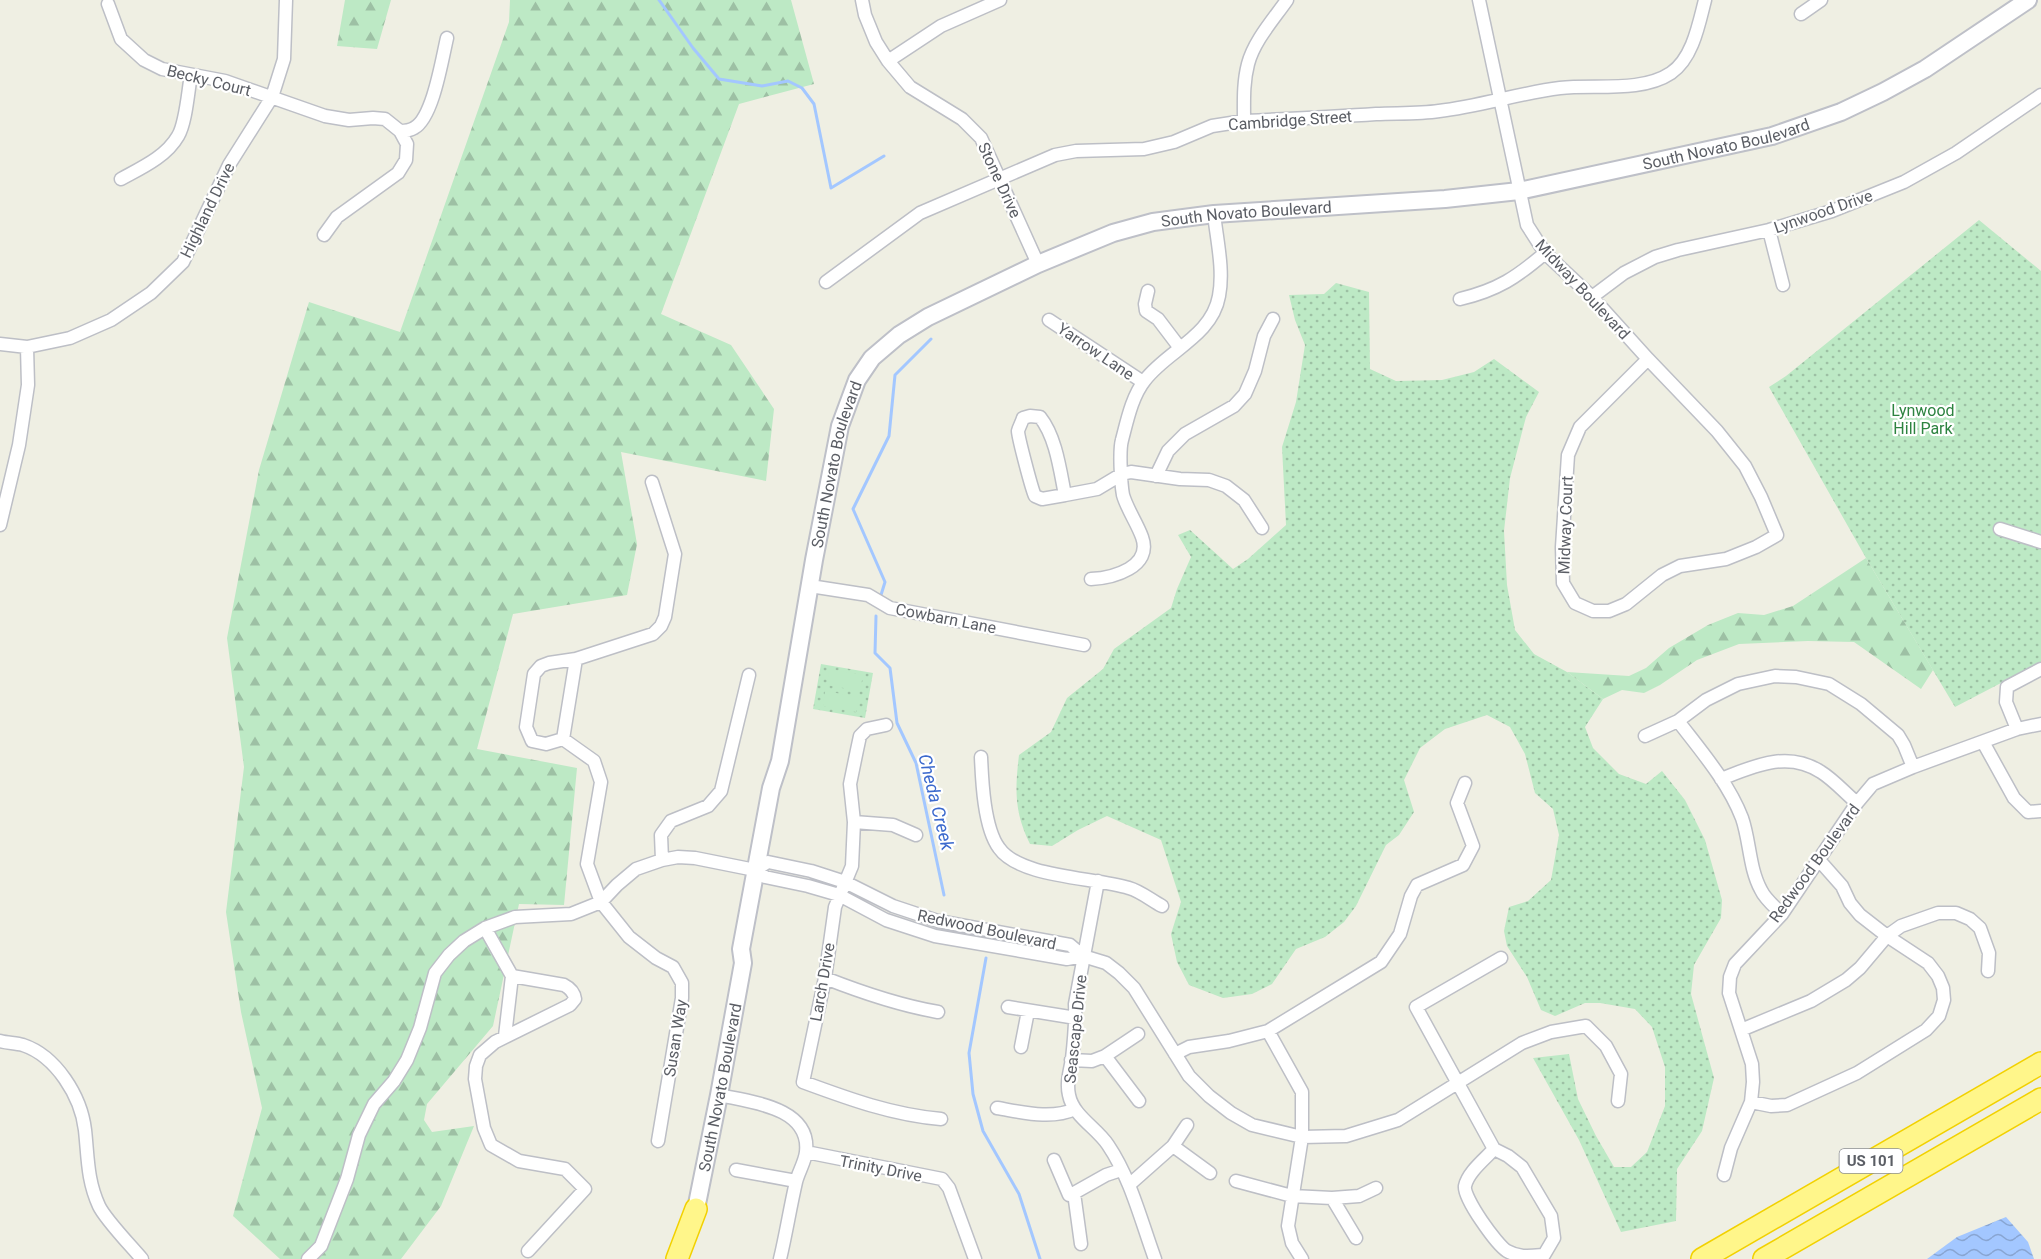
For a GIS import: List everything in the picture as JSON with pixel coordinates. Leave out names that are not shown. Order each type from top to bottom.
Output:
[{"type":"highway","name":"US 101","points":[[1702,1259],[2041,1063]]},
{"type":"highway","name":"US 101","points":[[1764,1259],[2041,1099]]},
{"type":"highway","points":[[1779,1259],[1886,1189]]},
{"type":"highway","points":[[677,1259],[696,1209]]},
{"type":"highway","points":[[688,1259],[696,1209]]},
{"type":"main road","name":"South Novato Boulevard","points":[[696,1209],[743,963],[741,949],[763,870],[771,788],[780,761],[840,426],[857,380],[872,358],[898,335],[928,317],[1038,264],[1113,233],[1153,222],[1214,214],[1444,199],[1519,191],[1773,136],[1830,117],[1883,92],[1925,69],[2028,0]]},
{"type":"street","name":"Highland Drive","points":[[0,344],[27,347],[70,338],[111,320],[151,293],[183,262],[229,165],[272,97],[284,59],[286,0]]},
{"type":"street","name":"Stone Drive","points":[[862,0],[865,15],[876,42],[888,61],[910,87],[962,119],[981,138],[1038,264]]},
{"type":"street","points":[[888,61],[941,26],[1000,0]]},
{"type":"street","points":[[1244,121],[1248,62],[1260,38],[1287,0]]},
{"type":"street","name":"Midway Boulevard","points":[[1479,0],[1527,225],[1545,253],[1593,297],[1717,431],[1745,466],[1777,535]]},
{"type":"street","name":"Cambridge Street","points":[[826,282],[920,213],[1055,155],[1076,151],[1144,149],[1174,142],[1212,126],[1244,121],[1438,111],[1567,87],[1619,87],[1669,75],[1686,56],[1695,36],[1705,0]]},
{"type":"street","points":[[1801,14],[1821,0]]},
{"type":"street","name":"Becky Court","points":[[108,4],[121,39],[144,60],[162,69],[225,81],[325,116],[349,120],[385,119],[400,131]]},
{"type":"street","points":[[324,235],[337,217],[399,173],[406,160],[407,144],[400,131],[414,129],[425,116],[435,90],[447,38]]},
{"type":"street","points":[[121,179],[159,158],[179,136],[186,108],[190,75]]},
{"type":"street","name":"Lynwood Drive","points":[[1593,297],[1624,273],[1655,257],[1769,230],[1852,203],[1930,169],[2041,95]]},
{"type":"street","points":[[1091,579],[1108,578],[1127,570],[1138,561],[1144,549],[1143,539],[1123,495],[1120,447],[1127,418],[1143,382],[1159,365],[1203,328],[1214,312],[1219,298],[1221,279],[1214,214]]},
{"type":"street","points":[[1769,230],[1783,285]]},
{"type":"street","points":[[1460,299],[1485,293],[1519,275],[1545,253]]},
{"type":"street","points":[[1148,291],[1146,311],[1158,318],[1180,348]]},
{"type":"street","points":[[1156,476],[1168,451],[1185,434],[1234,406],[1245,394],[1255,371],[1264,336],[1273,319]]},
{"type":"street","name":"Yarrow Lane","points":[[1049,320],[1143,382]]},
{"type":"street","points":[[0,525],[19,445],[28,385],[27,347]]},
{"type":"street","name":"Midway Court","points":[[1648,359],[1580,428],[1568,455],[1562,547],[1563,583],[1575,603],[1593,611],[1609,611],[1626,604],[1662,575],[1680,566],[1726,559],[1756,547],[1777,535]]},
{"type":"street","points":[[1065,495],[1057,459],[1045,424],[1040,417],[1023,418],[1018,432],[1035,496],[1042,499],[1065,495],[1097,489],[1122,474],[1131,472],[1180,479],[1209,480],[1226,486],[1244,500],[1262,528]]},
{"type":"street","points":[[576,659],[563,739],[546,744],[532,741],[526,727],[534,674],[541,666],[576,659],[653,634],[661,626],[665,617],[675,554],[652,482]]},
{"type":"street","points":[[2000,529],[2041,543]]},
{"type":"street","name":"Cowbarn Lane","points":[[810,586],[868,595],[890,608],[1084,645]]},
{"type":"street","points":[[2017,729],[2006,702],[2007,687],[2041,669]]},
{"type":"street","points":[[662,860],[661,835],[671,821],[708,806],[721,790],[749,675]]},
{"type":"street","points":[[1645,736],[1678,721],[1706,700],[1738,684],[1775,676],[1812,680],[1829,684],[1861,704],[1898,735],[1913,767]]},
{"type":"street","points":[[1678,721],[1721,779],[1742,817],[1761,892],[1782,914]]},
{"type":"street","name":"Redwood Boulevard","points":[[1724,1175],[1731,1148],[1751,1102],[1753,1082],[1752,1064],[1729,993],[1735,964],[1782,914],[1857,803],[1874,784],[1913,767],[2017,729],[2041,724]]},
{"type":"street","name":"Larch Drive","points":[[886,725],[867,729],[860,736],[850,784],[854,822],[852,866],[835,907],[825,978],[803,1082],[861,1104],[913,1116],[941,1119]]},
{"type":"street","name":"Susan Way","points":[[563,739],[594,760],[601,782],[587,864],[601,902],[629,937],[656,958],[673,967],[682,983],[682,998],[658,1141]]},
{"type":"street","points":[[1983,742],[2014,798],[2028,812],[2041,811]]},
{"type":"street","points":[[981,758],[990,828],[997,846],[1007,857],[1028,867],[1131,888],[1162,906]]},
{"type":"street","points":[[1721,779],[1753,766],[1773,761],[1805,763],[1822,772],[1857,803]]},
{"type":"street","points":[[1175,1054],[1189,1047],[1230,1041],[1268,1031],[1381,962],[1400,934],[1411,896],[1418,885],[1463,865],[1473,846],[1457,803],[1465,783]]},
{"type":"street","points":[[854,822],[892,825],[916,835]]},
{"type":"street","name":"Redwood Boulevard","points":[[308,1259],[321,1246],[346,1179],[359,1135],[374,1104],[394,1081],[407,1060],[420,1028],[435,973],[448,955],[484,928],[515,917],[571,914],[601,902],[616,885],[636,869],[678,857],[763,870],[811,871],[845,882],[915,915],[1070,945],[1083,956],[1106,963],[1119,973],[1134,988],[1189,1076],[1209,1096],[1252,1125],[1302,1137],[1346,1136],[1398,1120],[1522,1043],[1551,1032],[1586,1026],[1606,1046],[1621,1074],[1618,1101]]},
{"type":"street","points":[[1751,1102],[1771,1106],[1787,1105],[1857,1073],[1926,1030],[1939,1016],[1944,1000],[1943,988],[1938,975],[1928,963],[1860,915],[1850,903],[1842,886],[1819,860]]},
{"type":"street","name":"Redwood Boulevard","points":[[763,870],[839,895],[886,920],[935,936],[1067,959],[1083,956]]},
{"type":"street","name":"Seascape Drive","points":[[1075,1109],[1069,1097],[1068,1081],[1076,1018],[1075,1004],[1098,881]]},
{"type":"street","points":[[1741,1030],[1811,1001],[1846,980],[1860,968],[1887,936],[1901,926],[1938,913],[1956,913],[1970,919],[1980,928],[1989,954],[1988,971]]},
{"type":"street","points":[[484,928],[512,976],[505,1036]]},
{"type":"street","points":[[1494,1149],[1465,1184],[1470,1206],[1506,1250],[1521,1256],[1544,1255],[1554,1238],[1551,1216],[1522,1167],[1508,1155],[1494,1149],[1416,1007],[1501,958]]},
{"type":"street","points":[[512,976],[564,985],[570,988],[575,999],[570,1005],[505,1036],[484,1050],[476,1066],[475,1079],[484,1128],[491,1145],[519,1161],[565,1168],[585,1189],[528,1251]]},
{"type":"street","points":[[825,978],[887,1001],[938,1012]]},
{"type":"street","points":[[1008,1007],[1076,1018]]},
{"type":"street","points":[[1021,1047],[1028,1011]]},
{"type":"street","points":[[1268,1031],[1302,1092],[1302,1137],[1288,1226],[1292,1243],[1302,1259]]},
{"type":"street","points":[[1071,1060],[1092,1061],[1105,1056],[1138,1034]]},
{"type":"street","points":[[0,1041],[23,1045],[50,1062],[64,1077],[74,1094],[84,1127],[87,1167],[99,1207],[142,1259]]},
{"type":"street","points":[[1105,1056],[1139,1101]]},
{"type":"street","points":[[719,1095],[772,1107],[784,1112],[802,1131],[806,1152],[796,1181],[780,1259]]},
{"type":"street","points":[[997,1108],[1053,1115],[1064,1114],[1075,1109],[1108,1143],[1129,1185],[1155,1259]]},
{"type":"street","points":[[1129,1185],[1173,1146],[1187,1125]]},
{"type":"street","points":[[1173,1146],[1210,1173]]},
{"type":"street","name":"Trinity Drive","points":[[806,1152],[942,1179],[949,1188],[975,1259]]},
{"type":"street","points":[[1054,1160],[1070,1195],[1106,1175],[1121,1170]]},
{"type":"street","points":[[736,1170],[796,1181]]},
{"type":"street","points":[[1236,1181],[1292,1196],[1332,1198],[1359,1196],[1376,1188]]},
{"type":"street","points":[[1074,1193],[1081,1245]]},
{"type":"street","points":[[1332,1198],[1356,1238]]},
{"type":"green space","points":[[345,0],[391,0],[377,49],[337,46]]},
{"type":"green space","points":[[510,0],[791,0],[814,84],[739,104],[661,314],[731,345],[774,409],[766,481],[621,452],[637,544],[627,595],[513,614],[477,749],[577,768],[564,905],[519,904],[493,1026],[427,1104],[424,1120],[432,1132],[474,1126],[441,1206],[401,1259],[280,1259],[233,1216],[262,1108],[241,1012],[226,912],[244,767],[227,638],[259,470],[309,302],[400,332],[509,22]]},
{"type":"green space","name":"Lynwood Hill Park","points":[[1979,220],[2041,271],[2041,662],[1955,707],[1866,558],[1769,387],[1786,376]]},
{"type":"green space","points":[[1336,283],[1369,292],[1370,369],[1396,381],[1442,380],[1474,372],[1494,359],[1539,392],[1526,417],[1510,478],[1504,531],[1507,585],[1515,630],[1534,654],[1567,672],[1603,699],[1585,727],[1593,748],[1619,774],[1646,784],[1662,771],[1685,800],[1705,840],[1722,900],[1721,918],[1694,965],[1691,994],[1714,1078],[1702,1131],[1677,1169],[1676,1221],[1621,1232],[1579,1140],[1533,1058],[1569,1054],[1578,1099],[1614,1167],[1631,1167],[1647,1152],[1665,1106],[1665,1067],[1652,1027],[1635,1009],[1600,1003],[1585,1003],[1555,1016],[1541,1010],[1527,977],[1507,946],[1504,931],[1509,907],[1528,901],[1551,880],[1559,835],[1553,809],[1535,793],[1525,754],[1510,727],[1487,715],[1445,729],[1420,748],[1404,780],[1414,812],[1399,835],[1386,845],[1356,906],[1344,922],[1325,937],[1296,949],[1272,984],[1252,994],[1223,998],[1189,985],[1177,962],[1171,934],[1181,902],[1161,840],[1107,816],[1052,846],[1030,844],[1021,821],[1017,800],[1019,755],[1051,732],[1067,698],[1103,669],[1114,649],[1171,608],[1191,557],[1178,535],[1190,530],[1233,569],[1248,559],[1286,525],[1282,447],[1296,402],[1305,345],[1295,320],[1289,295],[1324,294]]},
{"type":"green space","points":[[1866,558],[1933,670],[1921,689],[1854,642],[1739,644],[1697,660],[1644,693],[1622,690],[1603,699],[1567,672],[1629,676],[1646,668],[1669,648],[1708,625],[1738,613],[1764,615],[1793,606]]},
{"type":"green space","points":[[821,664],[873,673],[865,718],[813,709]]},
{"type":"green space","points":[[829,669],[863,675],[860,691],[827,685]]},
{"type":"green space","points":[[825,691],[859,697],[856,712],[823,706]]},
{"type":"water","points":[[2006,1217],[2028,1242],[2034,1259],[1927,1259],[1957,1237]]},
{"type":"waterway","name":"Cheda Creek","points":[[659,0],[693,48],[719,79],[762,86],[788,81],[802,88],[814,104],[831,188],[884,156]]},
{"type":"waterway","name":"Cheda Creek","points":[[881,595],[885,582],[853,509],[889,436],[895,375],[931,339]]},
{"type":"waterway","name":"Cheda Creek","points":[[876,616],[875,653],[890,668],[897,723],[916,763],[944,895]]},
{"type":"waterway","name":"Cheda Creek","points":[[986,958],[969,1053],[973,1094],[983,1131],[1019,1194],[1040,1259]]}]
